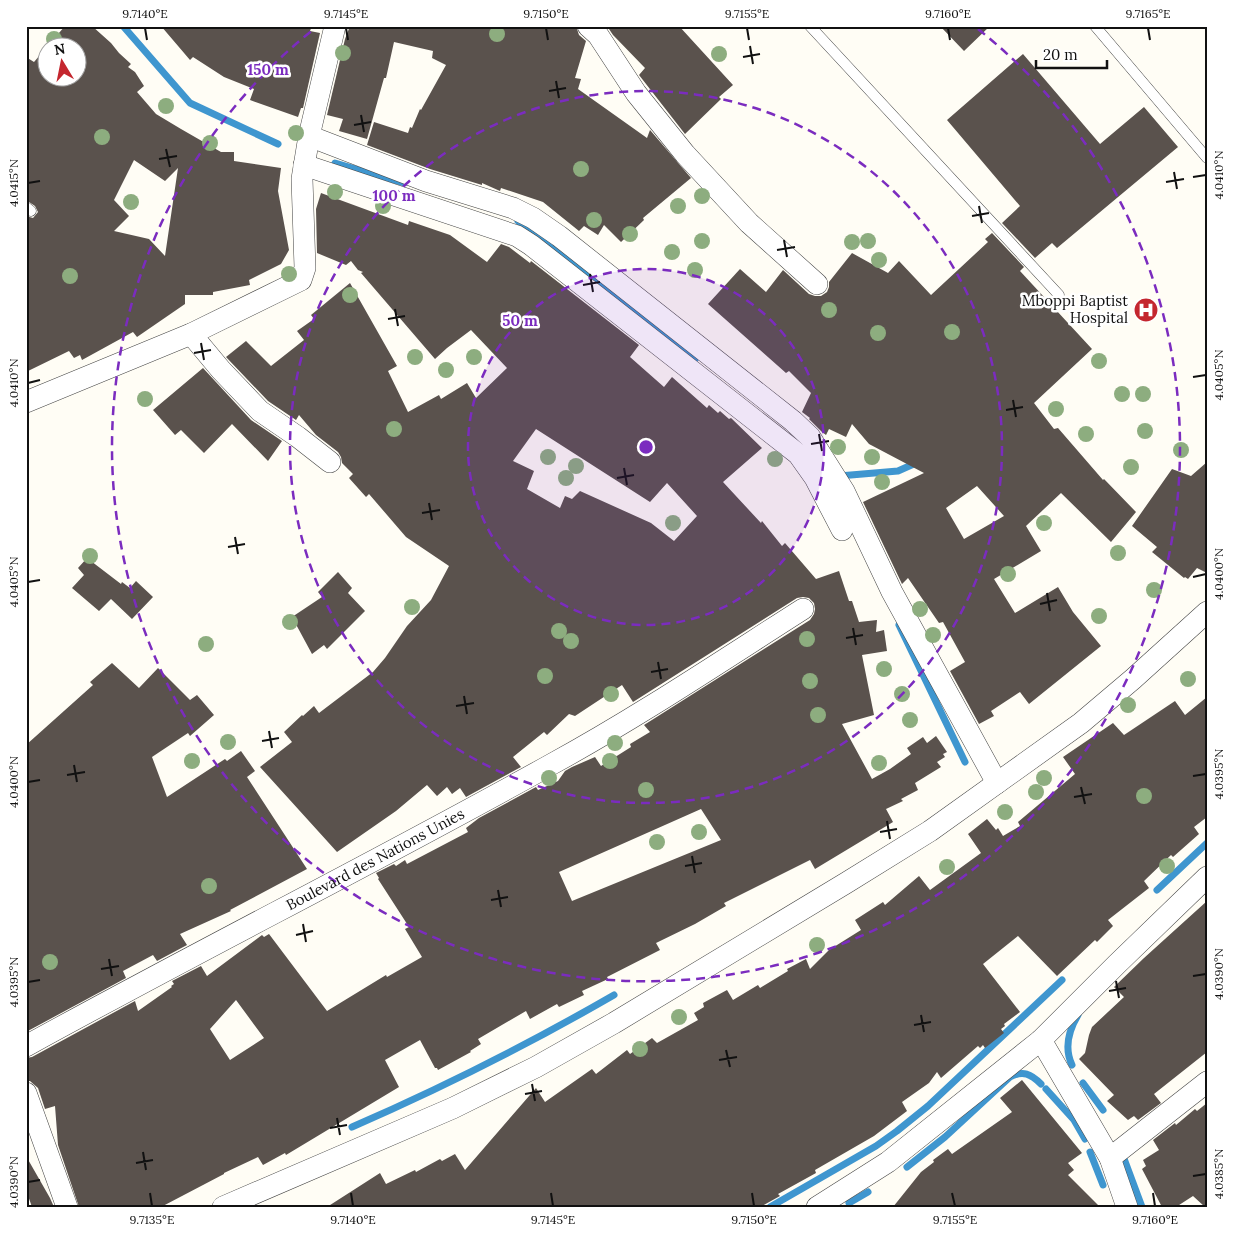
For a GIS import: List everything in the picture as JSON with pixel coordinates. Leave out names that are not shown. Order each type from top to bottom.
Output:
[{"type":"street","points":[[26,402],[191,334],[301,280],[305,268],[302,179],[309,136],[335,26]]},
{"type":"street","points":[[588,26],[598,35],[636,93],[684,154],[749,223],[816,284]]},
{"type":"street","points":[[309,136],[426,181],[513,208],[533,218],[559,236],[793,421],[810,437],[844,492],[892,592],[997,783]]},
{"type":"street","points":[[304,165],[517,236],[531,245],[798,454],[815,478],[842,530]]},
{"type":"street","points":[[191,334],[221,370],[260,411],[330,462]]},
{"type":"street","name":"Boulevard des Nations Unies","points":[[26,1046],[553,764],[623,723],[803,608]]},
{"type":"street","points":[[223,1207],[453,1108],[536,1067],[614,1023],[846,883],[930,831],[1081,724],[1207,612]]},
{"type":"street","points":[[817,1207],[888,1162],[1041,1040],[1207,877]]},
{"type":"street","points":[[1041,1040],[1110,1158],[1127,1207]]},
{"type":"street","points":[[1110,1158],[1207,1082]]},
{"type":"street","points":[[26,1093],[68,1207]]},
{"type":"lane","points":[[810,26],[1059,295]]},
{"type":"lane","points":[[1095,26],[1207,158]]},
{"type":"building","points":[[65,26],[92,26],[131,64],[128,67],[135,72],[144,86],[137,92],[156,114],[221,152],[234,152],[234,161],[281,168],[278,191],[289,250],[281,264],[249,280],[250,285],[213,292],[213,295],[185,295],[185,304],[137,337],[133,332],[82,360],[80,355],[74,358],[69,351],[26,372],[26,216],[33,218],[38,212],[35,206],[26,200],[26,57],[34,62],[38,57],[38,88],[88,88],[88,38],[55,38]],"holes":[[[134,160],[165,181],[178,168],[165,256],[149,239],[114,231],[129,216],[114,200]]]},
{"type":"building","points":[[161,26],[312,26],[310,31],[320,33],[303,108],[301,108],[298,117],[250,100],[254,89],[224,77],[193,57],[190,60]]},
{"type":"building","points":[[350,26],[576,26],[579,35],[586,41],[575,78],[581,79],[578,89],[647,138],[650,130],[691,178],[643,218],[644,220],[621,242],[604,225],[598,235],[584,226],[579,231],[543,202],[501,188],[500,191],[482,183],[482,185],[430,169],[367,145],[374,122],[408,133],[446,65],[432,58],[433,51],[394,42],[386,78],[384,78],[367,139],[339,131],[343,119],[327,115],[345,39]]},
{"type":"building","points":[[607,26],[679,26],[733,85],[719,97],[721,99],[685,134],[639,75],[645,68],[613,35]]},
{"type":"building","points":[[940,26],[990,26],[964,51]]},
{"type":"building","points":[[1023,54],[1100,144],[1144,107],[1178,147],[1057,248],[1052,243],[1035,258],[1002,223],[1020,206],[947,120]]},
{"type":"building","points":[[321,193],[408,225],[409,221],[450,235],[487,262],[501,244],[509,247],[530,263],[531,261],[639,345],[630,357],[664,387],[672,377],[707,408],[709,405],[718,413],[720,411],[729,419],[731,418],[762,448],[723,482],[761,523],[762,521],[782,546],[785,543],[816,579],[839,571],[849,601],[852,601],[859,622],[877,620],[876,632],[884,630],[887,651],[862,655],[874,715],[842,724],[872,779],[911,754],[907,748],[923,737],[927,743],[936,736],[947,752],[943,754],[945,757],[937,762],[941,767],[915,783],[918,790],[901,799],[903,801],[886,809],[893,822],[815,869],[810,860],[724,903],[726,906],[656,943],[660,950],[582,991],[584,995],[559,1007],[557,1004],[530,1019],[526,1011],[478,1039],[481,1044],[471,1052],[438,1070],[435,1068],[420,1040],[385,1060],[399,1087],[286,1155],[285,1153],[263,1165],[258,1157],[161,1207],[79,1207],[58,1145],[55,1106],[45,1109],[38,1088],[30,1081],[26,1081],[26,1058],[32,1057],[135,1001],[138,1011],[172,987],[174,984],[172,981],[201,966],[207,976],[262,935],[264,937],[269,934],[327,1011],[386,975],[387,977],[422,957],[405,929],[409,927],[376,873],[394,864],[396,866],[405,860],[407,864],[468,832],[466,828],[479,818],[536,787],[538,790],[558,781],[565,771],[572,767],[595,757],[601,766],[631,747],[630,744],[650,732],[644,725],[810,620],[814,614],[814,603],[809,598],[797,598],[633,702],[622,685],[575,716],[569,714],[547,735],[544,732],[513,757],[521,767],[466,797],[460,788],[452,794],[447,787],[437,796],[427,785],[396,811],[337,852],[260,767],[292,742],[284,732],[302,715],[314,706],[319,713],[373,672],[407,626],[431,600],[449,566],[406,537],[369,494],[366,497],[349,478],[353,474],[342,463],[338,452],[316,435],[299,415],[296,420],[268,401],[226,357],[246,341],[271,366],[304,340],[297,331],[314,319],[311,315],[350,283],[397,366],[388,371],[408,412],[439,395],[441,399],[467,383],[476,398],[507,368],[471,330],[435,359],[361,273],[363,272],[358,270],[351,261],[346,265],[317,253],[316,209]],"holes":[[[536,429],[650,502],[667,483],[697,516],[674,541],[651,523],[580,491],[572,499],[565,496],[560,508],[527,489],[534,471],[513,461]],[[701,809],[721,840],[572,901],[559,872]],[[236,1000],[264,1038],[230,1060],[210,1029]]]},
{"type":"building","points":[[992,233],[1024,267],[1020,271],[1092,349],[1034,403],[1054,429],[1058,428],[1103,480],[1136,512],[1111,542],[1061,493],[1026,526],[1041,551],[994,579],[1015,613],[1058,587],[1073,612],[1101,646],[1029,704],[1020,692],[991,711],[994,716],[979,724],[950,671],[965,662],[943,622],[939,623],[908,578],[902,584],[863,502],[924,473],[869,444],[852,424],[846,437],[829,429],[826,435],[822,432],[802,412],[811,393],[789,371],[786,373],[708,304],[740,269],[766,292],[783,270],[809,294],[821,296],[827,292],[829,282],[852,253],[888,273],[899,261],[931,295],[988,242],[985,239]],"holes":[[[977,486],[1004,516],[964,539],[946,508]]]},
{"type":"building","points":[[203,368],[251,420],[282,441],[268,461],[232,424],[204,453],[181,430],[175,435],[153,410]]},
{"type":"building","points":[[1207,462],[1207,573],[1197,568],[1188,579],[1184,578],[1152,552],[1157,547],[1132,526],[1172,469],[1191,476]]},
{"type":"building","points":[[87,558],[121,584],[122,582],[130,588],[136,581],[153,597],[132,619],[111,599],[99,611],[72,588],[84,575],[78,568]]},
{"type":"building","points":[[338,572],[352,588],[348,593],[365,611],[327,649],[324,645],[312,654],[292,617],[322,597],[318,592]]},
{"type":"building","points":[[112,663],[139,688],[158,668],[190,700],[197,695],[214,715],[190,736],[188,733],[152,757],[167,797],[225,759],[227,761],[241,751],[255,771],[247,777],[307,869],[231,911],[180,934],[187,945],[157,961],[153,955],[123,971],[126,978],[26,1032],[26,745],[93,685],[90,682]]},
{"type":"building","points":[[1207,697],[1207,817],[1194,827],[1199,834],[1173,857],[1171,855],[1144,881],[1149,888],[1108,920],[1113,926],[1097,942],[1095,940],[1057,976],[1018,936],[983,964],[1020,1012],[1004,1024],[1005,1026],[1001,1029],[1004,1033],[985,1048],[983,1045],[980,1048],[978,1046],[941,1078],[937,1072],[929,1083],[902,1102],[907,1111],[874,1136],[815,1170],[816,1173],[778,1194],[780,1196],[760,1207],[327,1207],[380,1173],[386,1184],[455,1154],[465,1170],[536,1088],[545,1102],[592,1069],[596,1074],[627,1050],[630,1054],[652,1038],[657,1043],[698,1020],[694,1013],[704,1007],[703,1003],[727,990],[733,1000],[758,985],[760,988],[788,971],[787,969],[806,959],[810,969],[829,950],[861,930],[855,920],[883,902],[885,905],[919,876],[930,890],[981,853],[968,834],[987,819],[996,830],[998,828],[1003,836],[1020,826],[1018,822],[1075,774],[1063,757],[1113,723],[1124,735],[1175,701],[1185,715]]},
{"type":"building","points":[[1207,901],[1207,1052],[1154,1094],[1161,1103],[1138,1120],[1134,1116],[1128,1120],[1107,1101],[1114,1095],[1079,1059],[1085,1053],[1092,1027],[1124,997],[1114,987]]},
{"type":"building","points":[[1022,1080],[1082,1153],[1068,1163],[1074,1170],[1068,1175],[1100,1207],[893,1207],[921,1172],[934,1162],[933,1160],[948,1149],[952,1154],[1012,1112],[1000,1098]]},
{"type":"building","points":[[1207,1103],[1207,1207],[1193,1196],[1176,1207],[1162,1207],[1142,1169],[1146,1166],[1143,1160],[1159,1150],[1153,1140],[1175,1123],[1176,1125],[1195,1109],[1197,1111]]},
{"type":"building","points":[[26,1156],[54,1207],[32,1207],[26,1190]]},
{"type":"waterway","points":[[123,26],[190,103],[278,144]]},
{"type":"waterway","points":[[335,163],[404,183]]},
{"type":"waterway","points":[[518,221],[696,358]]},
{"type":"waterway","points":[[839,476],[898,471],[916,463]]},
{"type":"waterway","points":[[899,625],[965,762]]},
{"type":"waterway","points":[[1157,890],[1207,843]]},
{"type":"waterway","points":[[770,1207],[876,1146],[897,1131],[928,1106],[1062,980]]},
{"type":"waterway","points":[[352,1127],[485,1065],[614,995]]},
{"type":"waterway","points":[[1072,1065],[1068,1046],[1072,1027],[1078,1015]]},
{"type":"waterway","points":[[907,1167],[945,1137],[1010,1077],[1027,1074],[1041,1084]]},
{"type":"waterway","points":[[1083,1083],[1103,1110]]},
{"type":"waterway","points":[[1046,1089],[1074,1120],[1085,1139]]},
{"type":"waterway","points":[[1090,1152],[1103,1185]]},
{"type":"waterway","points":[[1123,1156],[1142,1207]]},
{"type":"waterway","points":[[849,1203],[868,1192]]},
{"type":"place","name":"Mboppi Baptist Hospital","points":[[1146,310]]}]
